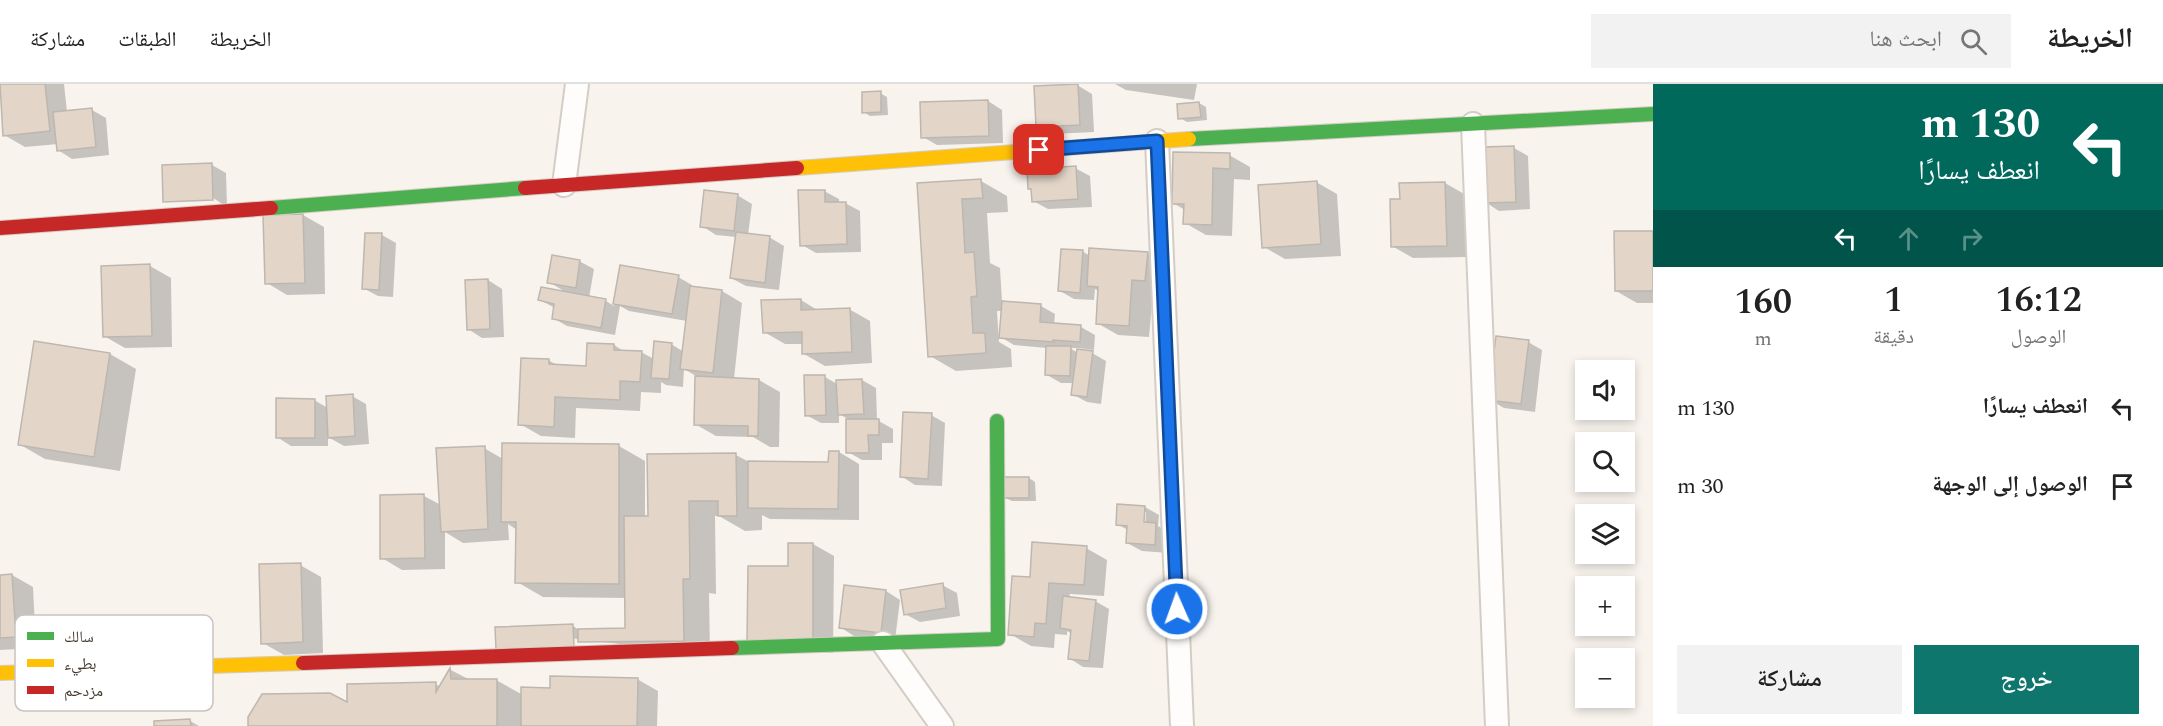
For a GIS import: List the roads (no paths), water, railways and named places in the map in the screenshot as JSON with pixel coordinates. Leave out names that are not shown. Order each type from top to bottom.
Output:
[{"type":"street","points":[[564,185],[577,84]]},
{"type":"street","points":[[0,228],[1157,141],[1653,114]]},
{"type":"street","points":[[1473,124],[1497,726]]},
{"type":"street","points":[[1157,141],[1182,726]]},
{"type":"street","points":[[213,666],[998,639],[997,420]]},
{"type":"street","points":[[883,643],[942,726]]},
{"type":"street","points":[[0,673],[15,672]]}]
